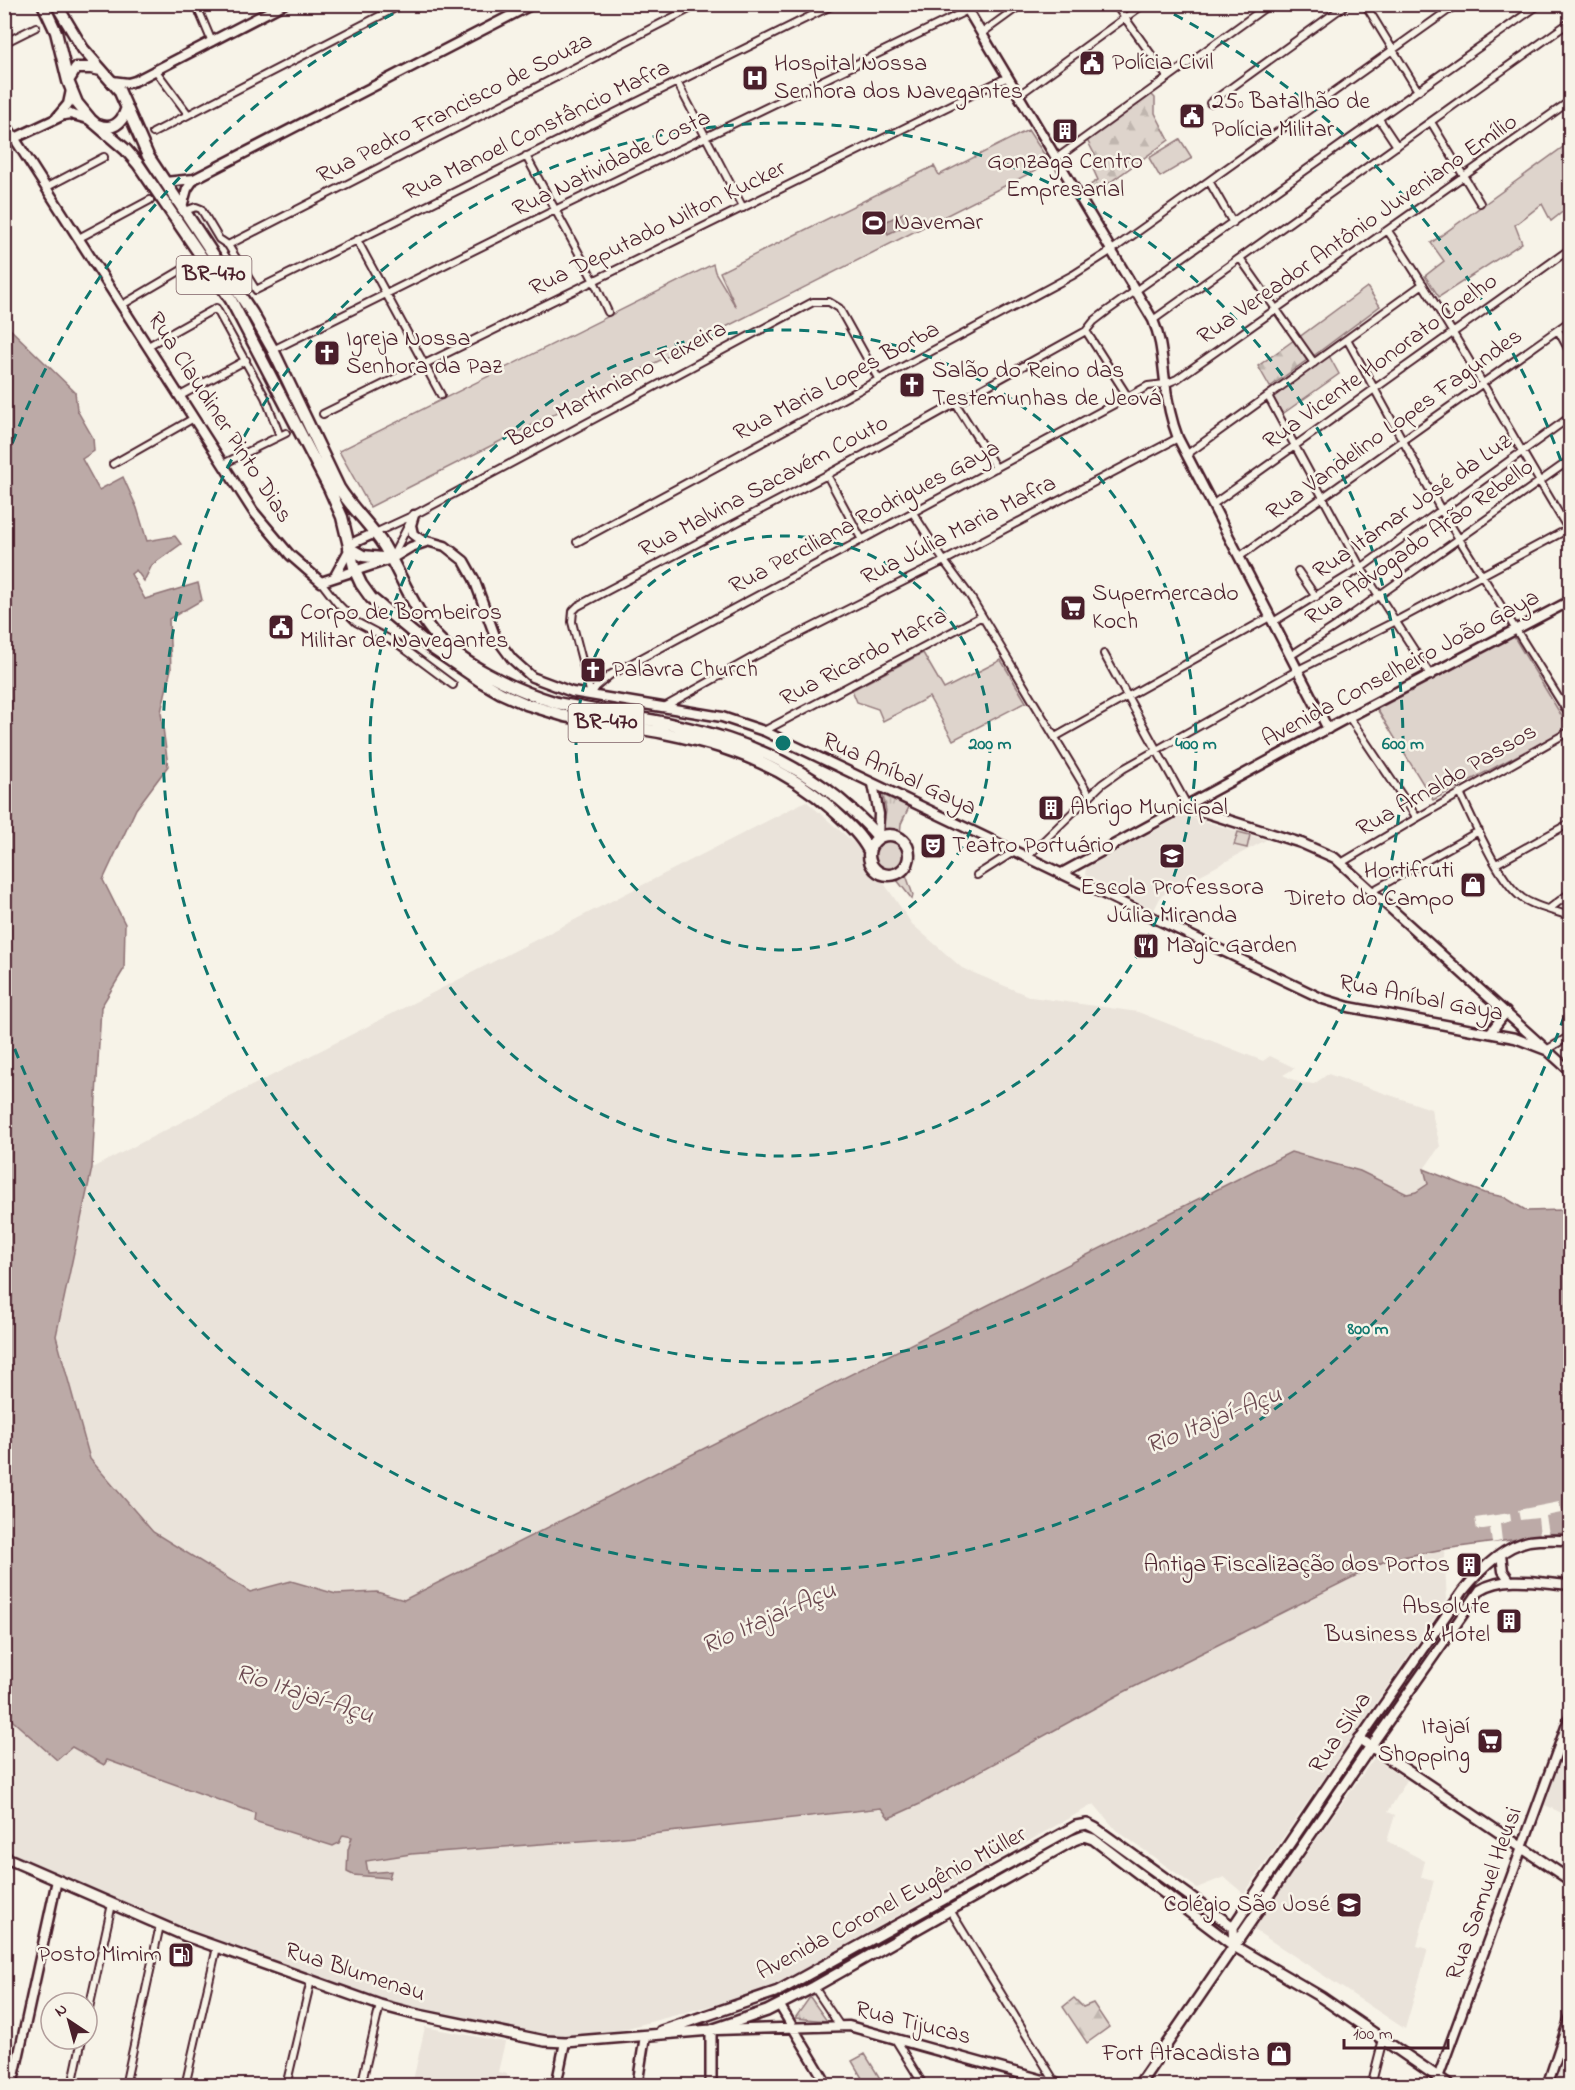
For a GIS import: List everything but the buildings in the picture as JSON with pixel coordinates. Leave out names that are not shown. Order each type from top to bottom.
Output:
[{"type":"highway","name":"BR-470","points":[[43,4],[56,32],[77,103],[93,122],[126,150],[151,181],[243,321],[329,488],[342,517],[355,572],[367,593],[396,619],[467,673],[501,693],[565,716],[683,737],[732,750],[782,772],[820,798],[854,830],[869,851]]},
{"type":"highway","name":"BR-470","points":[[56,4],[83,49],[119,90],[145,150],[239,292],[273,350],[339,488],[375,533],[422,616],[437,636],[460,656],[525,693],[557,703],[711,732],[752,746],[795,768],[826,789],[866,822],[878,837]]},
{"type":"highway","points":[[70,85],[76,68],[101,70]]},
{"type":"highway","points":[[93,122],[103,127],[111,127],[118,124],[126,110]]},
{"type":"highway","points":[[151,181],[165,182]]},
{"type":"highway","points":[[349,548],[363,556],[391,559]]},
{"type":"highway","points":[[891,835],[903,840],[909,854],[904,867],[891,875],[879,872],[870,861],[869,851],[878,837],[891,835]]},
{"type":"main road","points":[[111,81],[128,83],[156,71],[284,4]]},
{"type":"main road","points":[[165,182],[194,179],[533,4]]},
{"type":"main road","points":[[966,7],[1153,320],[1162,345],[1165,384],[1172,421],[1178,438],[1328,729]]},
{"type":"main road","points":[[57,118],[68,104],[70,85]]},
{"type":"main road","points":[[10,136],[70,114],[93,122]]},
{"type":"main road","name":"Rua Claudiner Pinto Dias","points":[[5,122],[10,136],[46,187],[269,532],[302,567],[321,582]]},
{"type":"main road","points":[[183,209],[186,189],[194,179]]},
{"type":"main road","points":[[414,514],[411,525],[413,534],[429,541]]},
{"type":"main road","points":[[335,576],[349,548],[357,539],[375,533]]},
{"type":"main road","points":[[321,582],[391,559],[411,547],[429,541]]},
{"type":"main road","name":"Rua Aníbal Gaya","points":[[429,541],[446,546],[464,561],[474,579],[490,628],[505,651],[518,665],[542,682],[591,696],[722,717],[764,732],[1323,999],[1349,1007],[1515,1038],[1546,1050]]},
{"type":"main road","name":"Avenida Conselheiro João Gaya","points":[[1060,874],[1349,717],[1431,676],[1570,601]]},
{"type":"main road","points":[[873,784],[879,814],[878,837]]},
{"type":"main road","points":[[1187,806],[1326,853],[1341,863],[1570,1071]]},
{"type":"main road","points":[[1490,1033],[1506,1011]]},
{"type":"main road","points":[[1570,1540],[1527,1542],[1501,1554],[1503,1570],[1509,1581],[1570,1585]]},
{"type":"main road","name":"Rua Silva","points":[[1233,1927],[1463,1591],[1501,1554]]},
{"type":"main road","name":"Rua Silva","points":[[1138,2085],[1473,1599],[1480,1590],[1495,1582],[1509,1581]]},
{"type":"main road","name":"Rua Samuel Heusi","points":[[1436,2081],[1570,1716]]},
{"type":"main road","points":[[1360,1739],[1570,1880]]},
{"type":"main road","name":"Avenida Coronel Eugênio Müller","points":[[645,2036],[778,1991],[1076,1826],[1087,1824],[1233,1927]]},
{"type":"main road","name":"Avenida Coronel Eugênio Müller","points":[[711,2030],[780,2006],[1084,1836],[1093,1839],[1234,1946]]},
{"type":"main road","name":"Rua Blumenau","points":[[4,1857],[160,1925],[217,1947],[380,2005],[425,2017],[545,2041],[565,2042],[711,2030]]},
{"type":"main road","points":[[12,2085],[57,1880]]},
{"type":"main road","points":[[1233,1927],[1234,1946],[1321,1997],[1383,2038],[1436,2081],[1451,2085]]},
{"type":"main road","points":[[780,2006],[828,2085]]},
{"type":"main road","points":[[1546,2085],[1570,2017]]},
{"type":"main road","name":"Rua Tijucas","points":[[711,2030],[840,2026],[858,2028],[1065,2085]]},
{"type":"main road","points":[[711,2030],[711,2085]]},
{"type":"main road","points":[[637,2085],[645,2036]]},
{"type":"main road","points":[[556,2085],[565,2042]]},
{"type":"street","points":[[196,4],[212,42]]},
{"type":"street","points":[[153,133],[403,4]]},
{"type":"street","name":"Rua Pedro Francisco de Souza","points":[[228,245],[699,4]]},
{"type":"street","name":"Rua Manoel Constâncio Mafra","points":[[228,245],[256,290],[834,4]]},
{"type":"street","points":[[982,33],[1022,4]]},
{"type":"street","points":[[1116,4],[1168,78]]},
{"type":"street","points":[[1019,95],[1144,4]]},
{"type":"street","points":[[1057,158],[1270,4]]},
{"type":"street","points":[[1210,103],[1347,4]]},
{"type":"street","points":[[1365,4],[1418,91]]},
{"type":"street","name":"Rua Maria Lopes Borba","points":[[577,542],[1053,287],[1112,250],[1457,4]]},
{"type":"street","name":"Rua Malvina Sacavém Couto","points":[[591,696],[572,622],[573,611],[578,606],[827,475],[1086,331],[1094,321],[1540,4]]},
{"type":"street","name":"Rua Natividade Costa","points":[[273,350],[706,138],[966,7]]},
{"type":"street","points":[[1153,320],[1570,22]]},
{"type":"street","points":[[4,43],[36,27]]},
{"type":"street","points":[[156,71],[188,114]]},
{"type":"street","name":"Rua Deputado Nilton Kucker","points":[[323,414],[1008,77]]},
{"type":"street","points":[[677,82],[742,208]]},
{"type":"street","name":"Rua Vereador Antônio Juveniano Emílio","points":[[1165,384],[1177,379],[1276,310],[1570,101]]},
{"type":"street","points":[[1379,119],[1397,146]]},
{"type":"street","points":[[1431,122],[1480,203]]},
{"type":"street","points":[[526,156],[594,281],[608,312]]},
{"type":"street","points":[[46,187],[104,157]]},
{"type":"street","points":[[1209,182],[1233,223]]},
{"type":"street","points":[[79,238],[150,200]]},
{"type":"street","points":[[183,209],[196,207],[201,209],[219,239],[228,245]]},
{"type":"street","points":[[1027,857],[1115,774],[1298,670],[1570,530],[1521,453],[1453,333],[1388,231]]},
{"type":"street","points":[[357,240],[441,395]]},
{"type":"street","name":"Rua Vicente Honorato Coelho","points":[[1212,505],[1570,249]]},
{"type":"street","points":[[1240,258],[1314,363]]},
{"type":"street","points":[[122,305],[190,265]]},
{"type":"street","points":[[1186,455],[1423,284]]},
{"type":"street","name":"Beco Martimiano Teixeira","points":[[375,533],[804,305],[821,301],[829,302],[839,308],[879,381]]},
{"type":"street","points":[[148,345],[216,308],[246,360],[283,434],[223,464]]},
{"type":"street","name":"Rua Vandelino Lopes Fagundes","points":[[1239,557],[1570,321]]},
{"type":"street","points":[[1558,330],[1570,352]]},
{"type":"street","points":[[1086,331],[1128,397]]},
{"type":"street","points":[[1347,339],[1441,510],[1570,716]]},
{"type":"street","points":[[180,396],[246,360]]},
{"type":"street","name":"Rua Perciliana Rodrigues Gaya","points":[[591,696],[596,687],[610,675],[1148,386],[1165,384]]},
{"type":"street","points":[[1268,396],[1361,568],[1431,676]]},
{"type":"street","points":[[956,404],[996,468]]},
{"type":"street","name":"Rua Itamar José da Luz","points":[[1055,737],[1127,696],[1316,597],[1361,568],[1570,417]]},
{"type":"street","points":[[113,464],[194,418]]},
{"type":"street","name":"Rua Júlia Maria Mafra","points":[[664,707],[757,655],[944,561],[1178,438]]},
{"type":"street","name":"Rua Advogado Arão Rebello","points":[[1290,656],[1570,460]]},
{"type":"street","points":[[827,475],[862,540]]},
{"type":"street","points":[[913,513],[982,616],[1090,796]]},
{"type":"street","points":[[391,559],[414,514]]},
{"type":"street","points":[[1298,571],[1316,597]]},
{"type":"street","name":"Rua Claudiner Pinto Dias","points":[[321,582],[342,609],[356,622],[398,644],[453,685]]},
{"type":"street","name":"Rua Ricardo Mafra","points":[[764,732],[982,616]]},
{"type":"street","points":[[1104,654],[1187,806]]},
{"type":"street","points":[[1349,717],[1417,818]]},
{"type":"street","name":"Rua Arnaldo Passos","points":[[1341,863],[1570,731]]},
{"type":"street","points":[[1460,793],[1509,885],[1520,897],[1570,916]]},
{"type":"street","points":[[1496,864],[1570,823]]},
{"type":"street","points":[[1372,891],[1479,831]]},
{"type":"street","points":[[977,875],[1015,851]]},
{"type":"street","points":[[1548,909],[1570,893]]},
{"type":"street","points":[[1546,1050],[1570,1036]]},
{"type":"street","points":[[93,1991],[112,1904]]},
{"type":"street","points":[[950,1910],[1055,2082]]},
{"type":"street","points":[[124,2085],[160,1925]]},
{"type":"street","points":[[185,2085],[217,1947]]},
{"type":"street","points":[[286,2085],[310,1980]]},
{"type":"street","points":[[814,1987],[840,2026]]},
{"type":"street","points":[[361,2085],[380,2005]]},
{"type":"street","points":[[895,2038],[924,2085]]},
{"type":"street","points":[[1371,2085],[1383,2038]]},
{"type":"street","points":[[72,2085],[79,2051]]},
{"type":"shaded area","points":[[806,801],[860,848],[912,924],[962,968],[1031,997],[1138,1012],[1263,1061],[1270,1056],[1295,1068],[1283,1075],[1298,1082],[1314,1084],[1328,1074],[1431,1109],[1440,1146],[1424,1169],[1428,1184],[1416,1192],[1407,1194],[1360,1171],[1291,1153],[404,1600],[377,1592],[336,1594],[291,1581],[250,1592],[153,1532],[90,1459],[56,1336],[92,1168]]},
{"type":"shaded area","name":"Escola Professora Júlia Miranda","points":[[1184,815],[1266,840],[1161,896],[1154,910],[1085,875],[1086,867]]},
{"type":"shaded area","points":[[1444,1549],[1447,1600],[1244,1894],[1224,1877],[1197,1888],[1116,1830],[1094,1804],[765,1991],[613,2032],[580,2037],[559,2036],[415,2010],[381,2001],[199,1938],[5,1853],[4,1714],[56,1759],[72,1747],[104,1765],[107,1760],[256,1813],[254,1820],[352,1837],[348,1850],[367,1873],[366,1861],[411,1854],[607,1839],[882,1808],[889,1818],[920,1804],[1122,1693],[1387,1560]]},
{"type":"shaded area","points":[[1570,1734],[1570,1817],[1545,1805]]},
{"type":"shaded area","name":"Colégio São José","points":[[1374,1758],[1407,1780],[1388,1812],[1395,1815],[1387,1841],[1425,1861],[1421,1877],[1434,1880],[1417,1946],[1428,1949],[1405,2029],[1253,1929]]},
{"type":"shaded area","points":[[425,2027],[505,2042],[498,2072],[508,2074],[504,2085],[412,2085]]},
{"type":"shaded area","points":[[1570,2030],[1570,2085],[1551,2085]]},
{"type":"green space","points":[[1150,93],[1155,98],[1155,113],[1169,140],[1088,198],[1084,189],[1098,180],[1093,169],[1098,161],[1087,140]]},
{"type":"green space","points":[[1028,130],[1050,163],[370,507],[339,451],[713,264],[715,272],[736,307],[720,272],[934,166],[939,175]]},
{"type":"green space","points":[[1180,139],[1192,158],[1160,177],[1149,158]]},
{"type":"green space","points":[[1570,142],[1570,206],[1551,221],[1542,204],[1515,225],[1522,243],[1439,297],[1425,276],[1444,261],[1431,243]]},
{"type":"green space","points":[[1367,287],[1380,306],[1312,357],[1298,338]]},
{"type":"green space","points":[[1294,340],[1307,360],[1270,387],[1258,366]]},
{"type":"green space","points":[[1328,354],[1339,374],[1281,415],[1270,396]]},
{"type":"green space","points":[[1514,637],[1569,728],[1433,800],[1377,709]]},
{"type":"green space","points":[[923,653],[944,689],[1001,660],[1026,702],[953,740],[929,697],[883,721],[878,709],[857,702],[852,690]]},
{"type":"green space","points":[[883,795],[909,807],[901,824],[900,835],[892,835],[883,829],[886,811]]},
{"type":"green space","points":[[1238,832],[1250,835],[1247,848],[1234,845]]},
{"type":"green space","points":[[889,841],[899,845],[903,855],[899,865],[889,869],[879,865],[875,855],[879,845]]},
{"type":"green space","points":[[905,872],[913,895],[912,899],[897,880]]},
{"type":"green space","points":[[810,1997],[827,2021],[795,2018]]},
{"type":"green space","points":[[1074,1998],[1083,2007],[1093,2003],[1109,2027],[1087,2043],[1063,2007]]},
{"type":"green space","points":[[865,2054],[884,2085],[866,2085],[852,2061]]},
{"type":"water","points":[[905,212],[911,223],[888,234],[883,223]]},
{"type":"water","name":"Rio Itajaí-Açu","points":[[5,324],[75,392],[77,410],[93,438],[94,451],[82,459],[99,490],[123,477],[137,508],[147,541],[175,536],[181,544],[152,565],[144,581],[136,570],[131,574],[145,599],[198,583],[202,600],[169,619],[171,669],[161,712],[168,766],[136,809],[103,880],[125,924],[124,969],[101,1007],[92,1168],[56,1336],[90,1459],[153,1532],[250,1592],[291,1581],[336,1594],[377,1592],[404,1600],[1291,1152],[1360,1171],[1407,1194],[1416,1192],[1428,1184],[1424,1169],[1484,1193],[1504,1197],[1527,1211],[1562,1210],[1570,1215],[1570,1532],[1444,1549],[1387,1560],[1122,1693],[920,1804],[889,1818],[881,1808],[607,1839],[411,1854],[366,1861],[368,1873],[391,1871],[389,1878],[353,1875],[347,1872],[348,1850],[352,1837],[343,1835],[339,1843],[333,1846],[254,1821],[255,1813],[107,1760],[104,1765],[72,1747],[57,1760],[5,1714]]},
{"type":"pier","points":[[1559,1502],[1561,1513],[1546,1516],[1549,1534],[1540,1535],[1538,1518],[1520,1520],[1518,1510]]},
{"type":"pier","points":[[1510,1513],[1511,1521],[1500,1524],[1502,1541],[1492,1543],[1490,1528],[1477,1530],[1475,1518]]},
{"type":"place","name":"Polícia Civil","points":[[1092,63]]},
{"type":"place","name":"Hospital Nossa Senhora dos Navegantes","points":[[755,78]]},
{"type":"place","name":"25º Batalhão de Polícia Militar","points":[[1192,116]]},
{"type":"place","name":"Gonzaga Centro Empresarial","points":[[1065,131]]},
{"type":"place","name":"Navemar","points":[[874,223]]},
{"type":"place","name":"Igreja Nossa Senhora da Paz","points":[[327,353]]},
{"type":"place","name":"Salão do Reino das Testemunhas de Jeová","points":[[912,385]]},
{"type":"place","name":"Supermercado Koch","points":[[1073,608]]},
{"type":"place","name":"Corpo de Bombeiros Militar de Navegantes","points":[[281,627]]},
{"type":"place","name":"Palavra Church","points":[[593,670]]},
{"type":"place","name":"Abrigo Municipal","points":[[1051,808]]},
{"type":"place","name":"Teatro Portuário","points":[[933,846]]},
{"type":"place","name":"Escola Professora Júlia Miranda","points":[[1172,856]]},
{"type":"place","name":"Hortifruti Direto do Campo","points":[[1473,885]]},
{"type":"place","name":"Magic Garden","points":[[1146,946]]},
{"type":"place","name":"Antiga Fiscalização dos Portos","points":[[1469,1565]]},
{"type":"place","name":"Absolute Business & Hotel","points":[[1509,1621]]},
{"type":"place","name":"Itajaí Shopping","points":[[1490,1741]]},
{"type":"place","name":"Colégio São José","points":[[1349,1905]]},
{"type":"place","name":"Posto Mimim","points":[[181,1955]]},
{"type":"place","name":"Fort Atacadista","points":[[1279,2054]]}]
